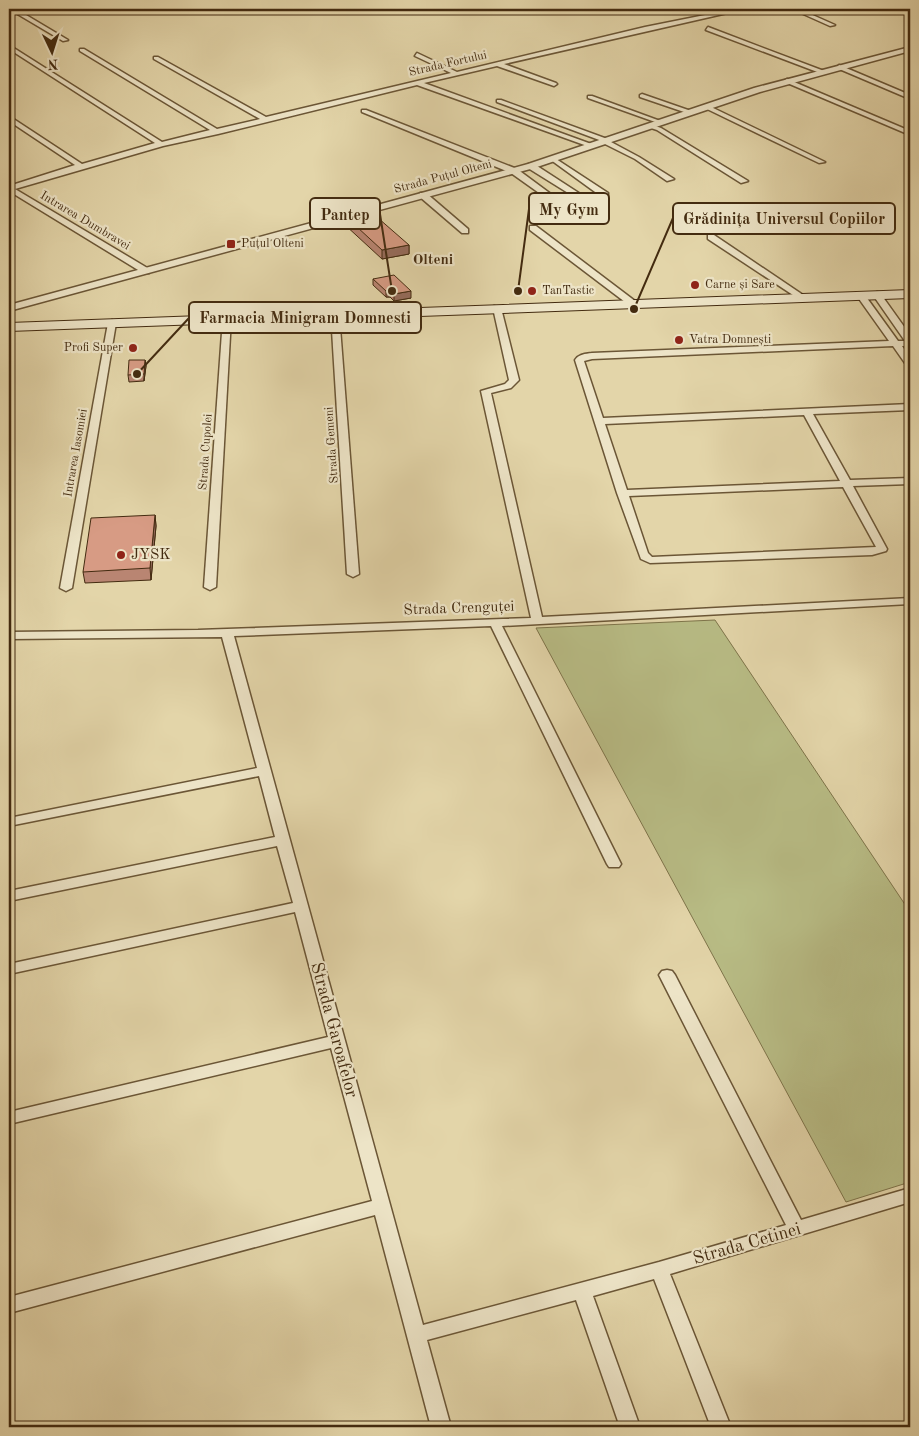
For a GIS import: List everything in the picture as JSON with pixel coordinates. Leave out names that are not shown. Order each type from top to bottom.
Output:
[{"type":"main road","points":[[9,327],[910,294]]},
{"type":"street","points":[[12,9],[65,40]]},
{"type":"street","points":[[715,9],[725,12]]},
{"type":"street","name":"Strada Fortului","points":[[10,189],[81,166],[160,144],[218,132],[498,64],[742,9]]},
{"type":"street","points":[[795,9],[832,25]]},
{"type":"street","points":[[708,29],[822,72]]},
{"type":"street","points":[[9,47],[160,144]]},
{"type":"street","points":[[82,50],[218,132]]},
{"type":"street","name":"Strada Puțul Olteni","points":[[9,308],[514,171],[607,142],[689,112],[787,81],[910,50]]},
{"type":"street","points":[[418,55],[457,74]]},
{"type":"street","points":[[156,58],[267,120]]},
{"type":"street","points":[[498,64],[554,84]]},
{"type":"street","points":[[839,67],[910,97]]},
{"type":"street","points":[[787,81],[910,133]]},
{"type":"street","points":[[417,84],[592,146]]},
{"type":"street","points":[[590,96],[660,122]]},
{"type":"street","points":[[642,96],[689,112]]},
{"type":"street","points":[[499,102],[607,142],[670,179]]},
{"type":"street","points":[[707,107],[821,162]]},
{"type":"street","points":[[364,111],[514,171],[559,204]]},
{"type":"street","points":[[9,118],[81,166]]},
{"type":"street","points":[[650,126],[659,129],[744,181]]},
{"type":"street","points":[[553,159],[606,195]]},
{"type":"street","points":[[531,166],[584,199]]},
{"type":"street","points":[[9,177],[20,185]]},
{"type":"street","name":"Intrarea Dumbravei","points":[[10,189],[146,271]]},
{"type":"street","points":[[423,196],[465,231]]},
{"type":"street","points":[[533,228],[632,303]]},
{"type":"street","points":[[711,237],[802,297]]},
{"type":"street","points":[[807,412],[881,546],[882,549],[880,551],[650,560],[645,557],[579,363],[583,357],[910,342],[877,295]]},
{"type":"street","points":[[861,296],[910,364]]},
{"type":"street","points":[[497,308],[514,380],[508,386],[486,391],[537,621]]},
{"type":"street","name":"Strada Gemeni","points":[[335,314],[353,574]]},
{"type":"street","name":"Strada Cupolei","points":[[210,587],[227,318]]},
{"type":"street","name":"Intrarea Iasomiei","points":[[66,588],[112,323]]},
{"type":"street","points":[[598,420],[910,407]]},
{"type":"street","points":[[622,493],[910,481]]},
{"type":"street","name":"Strada Crenguței","points":[[9,635],[228,632],[495,623],[910,600]]},
{"type":"street","points":[[495,623],[614,864]]},
{"type":"street","name":"Strada Garoafelor","points":[[228,632],[441,1427]]},
{"type":"street","points":[[9,822],[264,770]]},
{"type":"street","points":[[9,896],[283,840]]},
{"type":"street","points":[[9,969],[301,906]]},
{"type":"street","points":[[667,975],[797,1230]]},
{"type":"street","points":[[9,1118],[337,1041]]},
{"type":"street","name":"Strada Cetinei","points":[[416,1335],[659,1270],[910,1195]]},
{"type":"street","points":[[9,1305],[381,1206]]},
{"type":"street","points":[[659,1270],[721,1427]]},
{"type":"street","points":[[582,1291],[630,1427]]},
{"type":"green space","points":[[715,620],[910,912],[910,1182],[846,1202],[536,628]]},
{"type":"building","points":[[370,211],[409,245],[382,250],[344,215]]},
{"type":"building","points":[[394,275],[411,291],[394,294],[390,290],[386,291],[373,279]]},
{"type":"building","points":[[129,360],[145,360],[144,374],[128,375]]},
{"type":"building","name":"JYSK","points":[[155,515],[150,568],[83,572],[91,518]]},
{"type":"place","name":"Puțul Olteni","points":[[231,244]]},
{"type":"place","name":"Carne și Sare","points":[[695,285]]},
{"type":"place","name":"Pantep","points":[[392,291]]},
{"type":"place","name":"My Gym","points":[[518,291]]},
{"type":"place","name":"TanTastic","points":[[532,291]]},
{"type":"place","name":"Grădinița Universul Copiilor","points":[[634,309]]},
{"type":"place","name":"Vatra Domnești","points":[[679,340]]},
{"type":"place","name":"Profi Super","points":[[133,348]]},
{"type":"place","name":"Farmacia Minigram Domnesti","points":[[137,374]]},
{"type":"place","name":"JYSK","points":[[121,555]]},
{"type":"district","name":"Olteni","points":[[433,260]]}]
